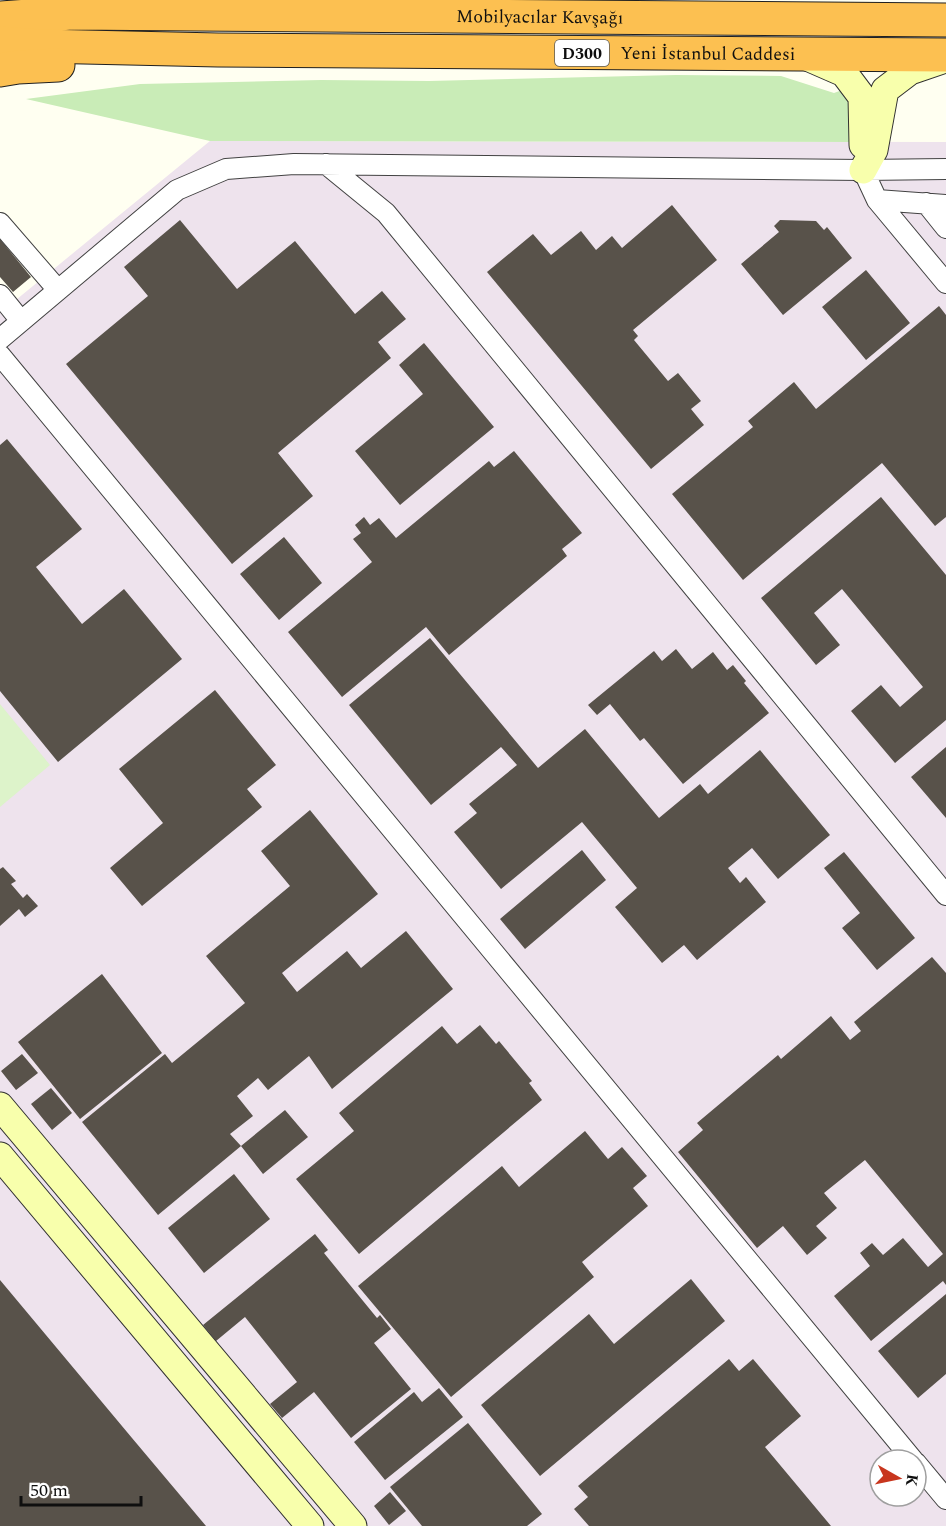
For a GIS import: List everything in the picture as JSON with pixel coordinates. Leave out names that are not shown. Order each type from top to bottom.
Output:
[{"type":"highway","name":"Mobilyacılar Kavşağı","points":[[578,0],[666,17]]},
{"type":"highway","name":"Mobilyacılar Kavşağı","points":[[0,18],[72,13],[666,17]]},
{"type":"highway","name":"Yeni İstanbul Caddesi","points":[[666,17],[946,20]]},
{"type":"highway","points":[[0,43],[218,50]]},
{"type":"highway","name":"Yeni İstanbul Caddesi","points":[[218,50],[946,57]]},
{"type":"highway","name":"D300","points":[[0,70],[18,67],[167,59],[218,50]]},
{"type":"street","points":[[804,55],[844,74],[862,97],[863,170],[877,200],[946,283]]},
{"type":"street","points":[[863,170],[874,150],[885,90],[910,70],[946,57]]},
{"type":"street","points":[[0,339],[177,190],[225,169],[294,164],[946,169]]},
{"type":"street","points":[[326,165],[386,213],[946,895]]},
{"type":"street","points":[[877,200],[946,205]]},
{"type":"street","points":[[926,203],[946,228]]},
{"type":"street","points":[[0,223],[58,290]]},
{"type":"street","points":[[0,295],[21,321]]},
{"type":"street","points":[[0,355],[903,1448]]},
{"type":"street","points":[[0,1106],[353,1526]]},
{"type":"street","points":[[0,1156],[310,1526]]},
{"type":"street","points":[[928,1478],[946,1500]]},
{"type":"shaded area","points":[[210,141],[946,142],[946,1526],[0,1526],[0,313]]},
{"type":"green space","points":[[676,75],[781,76],[834,93],[853,86],[854,142],[210,141],[26,99],[140,84],[321,80],[429,81]]},
{"type":"green space","points":[[0,704],[50,765],[0,807]]},
{"type":"building","points":[[672,205],[717,260],[633,330],[638,336],[634,340],[668,381],[678,373],[701,401],[691,409],[704,425],[651,469],[487,272],[533,234],[551,255],[581,231],[596,250],[612,236],[622,248]]},
{"type":"building","points":[[180,220],[237,289],[295,241],[355,314],[382,291],[406,319],[378,342],[391,358],[278,453],[313,496],[232,564],[66,364],[148,296],[124,267]]},
{"type":"building","points":[[780,220],[816,221],[824,230],[827,227],[852,258],[783,315],[741,264],[779,232],[774,226]]},
{"type":"building","points":[[0,239],[31,277],[13,292],[0,277]]},
{"type":"building","points":[[866,270],[910,323],[866,360],[822,307]]},
{"type":"building","points":[[939,306],[946,315],[946,517],[935,526],[882,463],[743,580],[672,494],[753,427],[748,421],[794,382],[816,409]]},
{"type":"building","points":[[424,343],[494,427],[400,505],[355,451],[423,394],[399,365]]},
{"type":"building","points":[[7,439],[82,529],[36,567],[82,624],[124,589],[182,659],[58,762],[0,691],[0,445]]},
{"type":"building","points":[[514,451],[582,533],[562,549],[567,556],[449,655],[426,627],[342,697],[288,632],[372,562],[353,539],[361,533],[355,525],[364,517],[370,525],[379,518],[396,538],[489,461],[494,467]]},
{"type":"building","points":[[881,497],[946,575],[946,720],[895,763],[851,711],[881,685],[900,707],[923,687],[842,589],[814,613],[840,645],[816,665],[761,598]]},
{"type":"building","points":[[284,537],[322,583],[279,620],[240,574]]},
{"type":"building","points":[[430,638],[538,768],[585,729],[659,818],[700,784],[708,794],[760,750],[830,835],[778,879],[752,848],[728,868],[740,883],[746,877],[766,902],[697,960],[684,945],[662,963],[615,907],[637,888],[582,822],[501,889],[454,832],[477,813],[469,804],[517,765],[501,747],[431,805],[349,705]]},
{"type":"building","points":[[676,649],[692,669],[713,652],[727,670],[733,665],[746,681],[744,683],[769,713],[683,784],[644,738],[640,741],[610,704],[597,715],[588,705],[654,651],[662,661]]},
{"type":"building","points":[[215,690],[276,765],[247,789],[262,807],[142,906],[110,868],[163,823],[119,769]]},
{"type":"building","points":[[946,747],[946,818],[911,777]]},
{"type":"building","points":[[310,810],[378,894],[282,973],[297,992],[347,951],[361,968],[406,931],[453,989],[332,1089],[309,1056],[268,1090],[258,1078],[237,1096],[253,1116],[230,1134],[241,1146],[158,1215],[82,1122],[165,1054],[172,1063],[245,1003],[206,956],[290,886],[261,851]]},
{"type":"building","points":[[582,850],[606,880],[525,949],[500,919]]},
{"type":"building","points":[[844,852],[915,938],[877,970],[842,928],[860,913],[824,868]]},
{"type":"building","points":[[3,867],[16,881],[11,884],[23,898],[27,894],[38,906],[25,917],[19,909],[0,926],[0,869]]},
{"type":"building","points":[[932,957],[946,973],[946,1285],[943,1281],[871,1341],[834,1296],[870,1266],[860,1253],[872,1243],[883,1255],[903,1238],[928,1267],[943,1254],[865,1160],[824,1193],[837,1208],[816,1226],[827,1238],[807,1255],[783,1226],[757,1248],[678,1152],[703,1130],[697,1123],[778,1055],[781,1059],[831,1016],[850,1040],[861,1031],[854,1022]]},
{"type":"building","points":[[102,974],[162,1053],[80,1119],[18,1042]]},
{"type":"building","points":[[480,1025],[496,1044],[499,1041],[532,1081],[529,1083],[542,1100],[359,1254],[296,1179],[354,1131],[339,1113],[442,1026],[457,1044]]},
{"type":"building","points":[[22,1054],[38,1073],[16,1090],[1,1071]]},
{"type":"building","points":[[51,1088],[72,1113],[52,1130],[31,1104]]},
{"type":"building","points":[[285,1110],[308,1137],[263,1174],[241,1146]]},
{"type":"building","points":[[585,1131],[608,1159],[622,1147],[647,1176],[633,1188],[648,1206],[582,1262],[594,1277],[451,1397],[358,1286],[502,1166],[519,1187]]},
{"type":"building","points":[[234,1174],[270,1219],[204,1273],[168,1228]]},
{"type":"building","points":[[315,1234],[328,1250],[324,1253],[377,1318],[380,1315],[391,1329],[374,1343],[411,1389],[351,1438],[314,1392],[282,1418],[270,1404],[297,1382],[245,1317],[216,1341],[203,1325]]},
{"type":"building","points":[[691,1279],[725,1321],[540,1476],[481,1405],[589,1314],[614,1344]]},
{"type":"building","points":[[0,1280],[132,1438],[206,1526],[0,1526]]},
{"type":"building","points":[[946,1294],[946,1374],[918,1398],[878,1351]]},
{"type":"building","points":[[729,1359],[739,1371],[753,1359],[801,1416],[765,1447],[831,1526],[589,1526],[574,1509],[588,1497],[578,1486]]},
{"type":"building","points":[[439,1388],[463,1417],[385,1480],[354,1442],[414,1392],[422,1402]]},
{"type":"building","points":[[468,1423],[542,1514],[527,1526],[422,1526],[390,1487]]},
{"type":"building","points":[[390,1492],[406,1511],[389,1525],[374,1506]]}]
